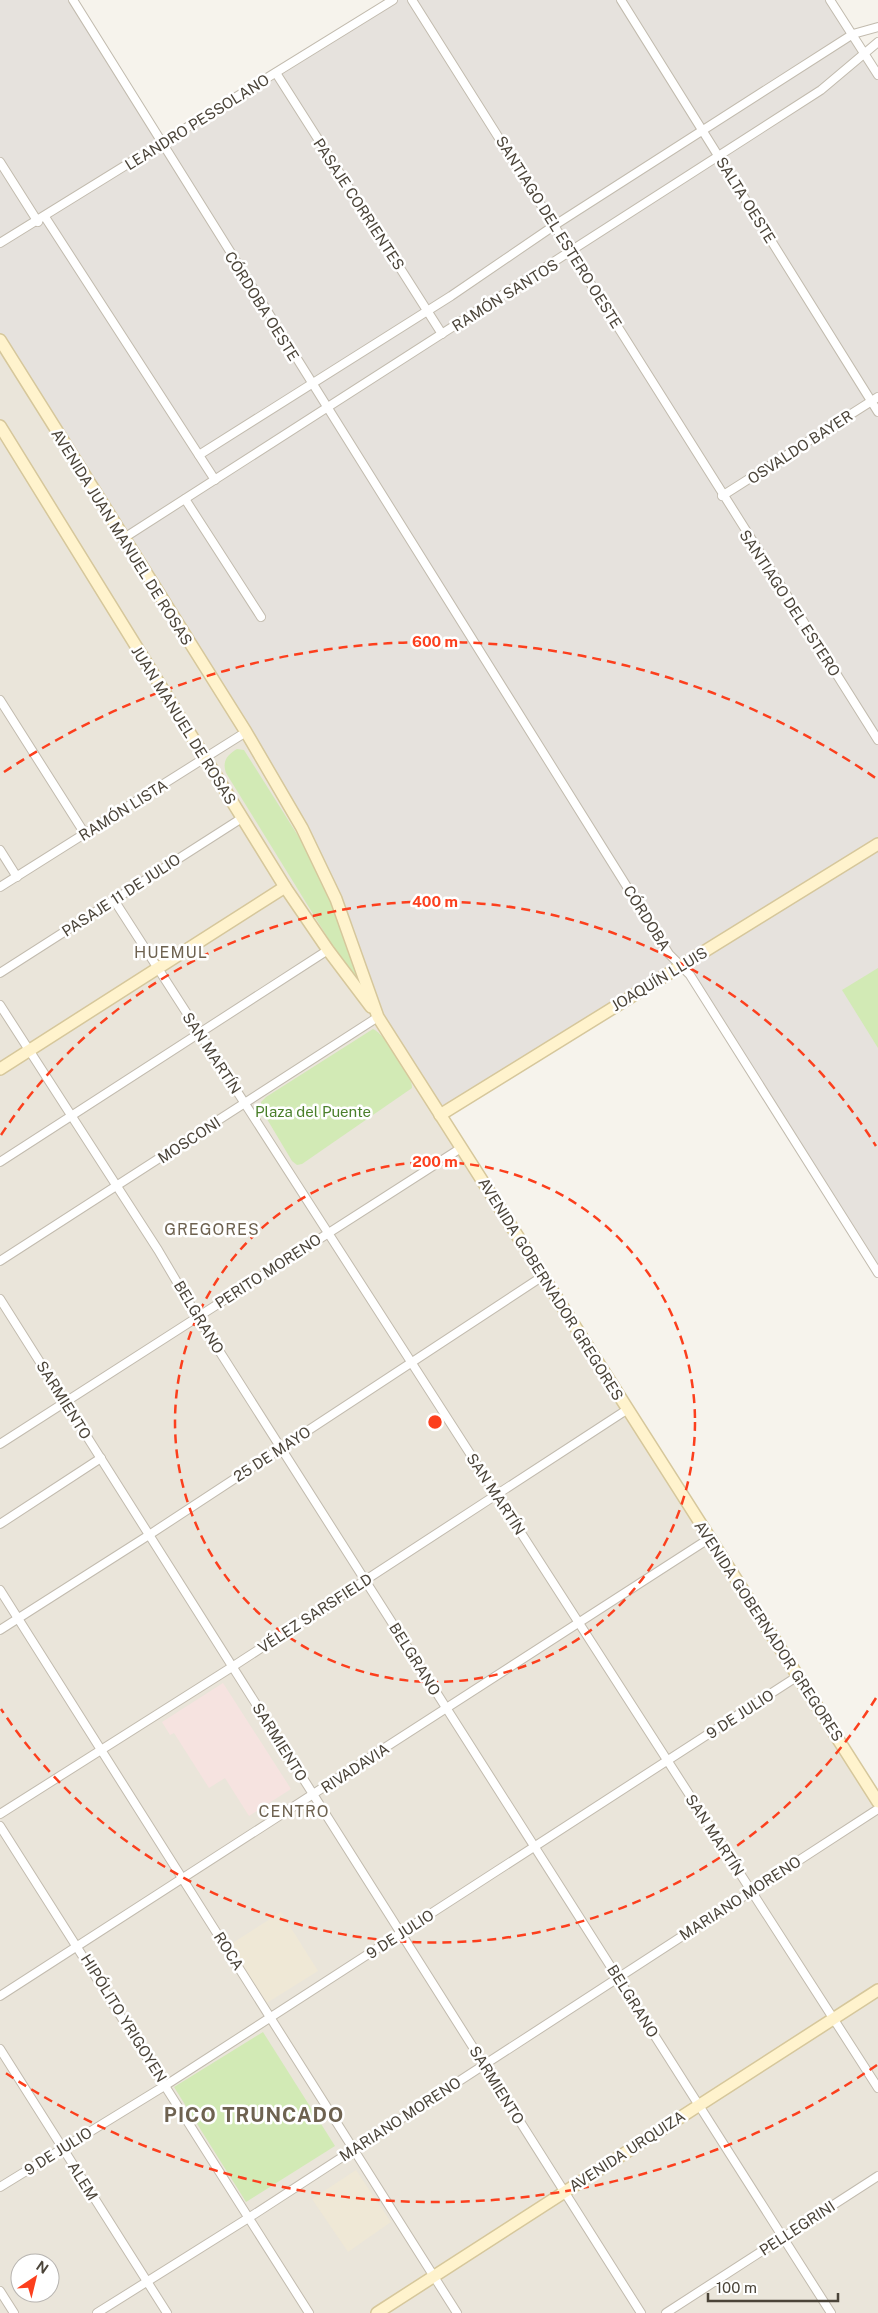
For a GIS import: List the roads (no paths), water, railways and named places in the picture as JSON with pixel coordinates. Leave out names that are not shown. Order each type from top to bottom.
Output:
[{"type":"street","name":"CÓRDOBA OESTE","points":[[72,0],[453,610]]},
{"type":"street","name":"LEANDRO PESSOLANO","points":[[0,244],[393,0]]},
{"type":"street","name":"SANTIAGO DEL ESTERO OESTE","points":[[412,0],[572,252],[703,465]]},
{"type":"street","name":"SALTA OESTE","points":[[621,0],[875,399],[878,412]]},
{"type":"street","points":[[830,0],[878,75]]},
{"type":"street","name":"RAMÓN SANTOS","points":[[199,455],[427,311],[555,225],[852,34],[878,26]]},
{"type":"street","name":"RAMÓN SANTOS","points":[[124,538],[572,252],[718,155],[821,90],[878,42]]},
{"type":"street","name":"PASAJE CORRIENTES","points":[[276,74],[442,334]]},
{"type":"street","points":[[0,162],[38,222]]},
{"type":"street","points":[[45,217],[215,480]]},
{"type":"street","name":"AVENIDA JUAN MANUEL DE ROSAS","points":[[0,340],[246,732]]},
{"type":"street","name":"OSVALDO BAYER","points":[[722,496],[875,399]]},
{"type":"street","name":"JUAN MANUEL DE ROSAS","points":[[0,426],[285,886],[328,950],[378,1017]]},
{"type":"street","name":"SANTIAGO DEL ESTERO","points":[[703,465],[878,740]]},
{"type":"street","points":[[185,499],[261,617]]},
{"type":"street","name":"CÓRDOBA","points":[[453,610],[669,954],[690,975],[878,1273]]},
{"type":"street","points":[[0,700],[85,834]]},
{"type":"street","name":"RAMÓN LISTA","points":[[0,887],[246,732]]},
{"type":"street","name":"AVENIDA GOBERNADOR GREGORES","points":[[246,732],[302,828],[320,863],[347,928],[378,1017],[878,1802]]},
{"type":"street","name":"PASAJE 11 DE JULIO","points":[[0,973],[242,818]]},
{"type":"street","name":"JOAQUÍN LLUIS","points":[[440,1115],[556,1041],[878,844]]},
{"type":"street","points":[[0,850],[16,877]]},
{"type":"street","points":[[0,1069],[285,886]]},
{"type":"street","name":"SAN MARTÍN","points":[[114,900],[878,2088]]},
{"type":"street","points":[[0,1162],[328,950]]},
{"type":"street","name":"BELGRANO","points":[[0,1005],[158,1250],[197,1316],[831,2313]]},
{"type":"street","name":"MOSCONI","points":[[0,1261],[378,1017]]},
{"type":"street","name":"PERITO MORENO","points":[[0,1444],[461,1148]]},
{"type":"street","name":"25 DE MAYO","points":[[0,1630],[149,1535],[543,1276]]},
{"type":"street","name":"SARMIENTO","points":[[0,1299],[641,2313]]},
{"type":"street","name":"VÉLEZ SARSFIELD","points":[[0,1814],[232,1667],[628,1409]]},
{"type":"street","points":[[0,1524],[101,1458]]},
{"type":"street","name":"RIVADAVIA","points":[[0,1996],[79,1947],[710,1538]]},
{"type":"street","name":"ROCA","points":[[0,1590],[456,2313]]},
{"type":"street","name":"9 DE JULIO","points":[[0,2188],[166,2085],[798,1676]]},
{"type":"street","name":"MARIANO MORENO","points":[[97,2313],[250,2217],[878,1809]]},
{"type":"street","name":"HIPÓLITO YRIGOYEN","points":[[0,1826],[79,1947],[310,2313]]},
{"type":"street","name":"AVENIDA URQUIZA","points":[[377,2313],[878,1990]]},
{"type":"street","name":"ALEM","points":[[0,2049],[167,2313]]},
{"type":"street","name":"PELLEGRINI","points":[[666,2313],[878,2176]]},
{"type":"street","points":[[0,2291],[14,2313]]},
{"type":"district","name":"HUEMUL","points":[[171,952]]},
{"type":"district","name":"GREGORES","points":[[212,1229]]},
{"type":"district","name":"CENTRO","points":[[294,1811]]},
{"type":"district","name":"PICO TRUNCADO","points":[[254,2115]]},
{"type":"park label","name":"Plaza del Puente","points":[[313,1111]]}]
